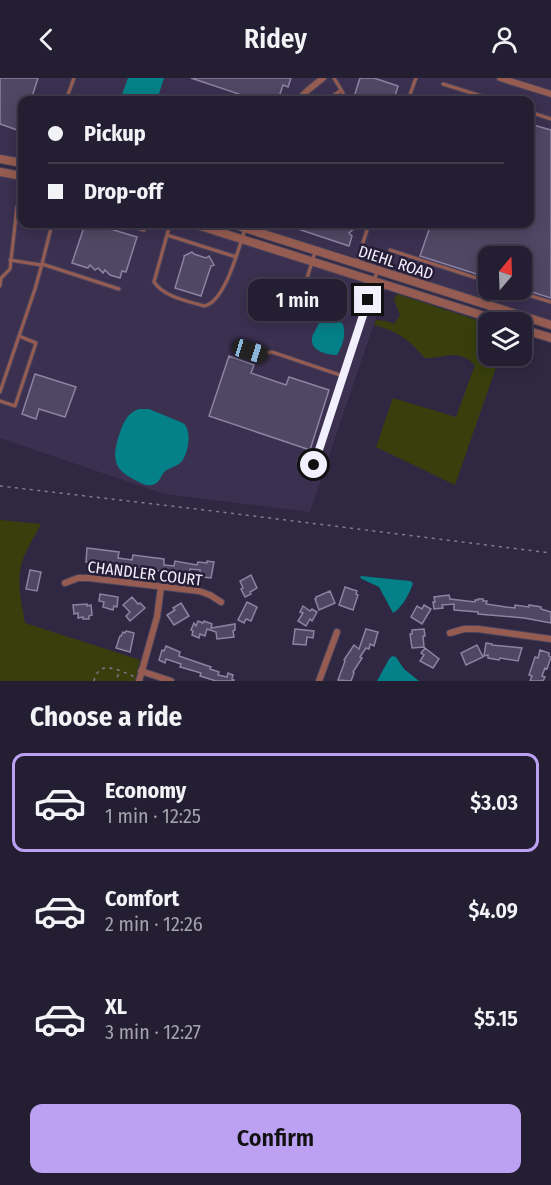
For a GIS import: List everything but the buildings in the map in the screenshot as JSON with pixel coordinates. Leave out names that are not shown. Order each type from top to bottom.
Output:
[{"type":"street","points":[[302,96],[322,78]]},
{"type":"street","points":[[500,78],[551,94]]},
{"type":"street","points":[[0,159],[18,162]]},
{"type":"street","points":[[0,172],[18,175]]},
{"type":"street","name":"DIEHL ROAD","points":[[207,228],[478,314]]},
{"type":"street","name":"DIEHL ROAD","points":[[252,228],[551,325]]},
{"type":"street","points":[[532,331],[551,338]]},
{"type":"street","name":"CHANDLER COURT","points":[[66,583],[78,578],[89,578],[205,593],[220,602]]},
{"type":"street","points":[[139,680],[157,617],[161,587]]},
{"type":"street","points":[[450,633],[478,628],[551,639]]},
{"type":"street","points":[[319,681],[337,632]]},
{"type":"street","points":[[141,671],[171,681]]},
{"type":"lane","points":[[67,96],[74,78]]},
{"type":"lane","points":[[334,78],[342,96]]},
{"type":"lane","points":[[409,96],[416,78]]},
{"type":"lane","points":[[443,84],[481,96]]},
{"type":"lane","points":[[333,96],[341,90]]},
{"type":"lane","points":[[534,113],[551,119]]},
{"type":"lane","points":[[0,286],[1,278],[10,269],[17,207]]},
{"type":"lane","points":[[0,392],[36,289],[51,228]]},
{"type":"lane","points":[[138,228],[144,230]]},
{"type":"lane","points":[[169,228],[154,282],[164,291],[204,306],[213,302],[227,282],[245,228]]},
{"type":"lane","points":[[356,263],[368,228]]},
{"type":"lane","points":[[167,235],[236,257]]},
{"type":"lane","points":[[304,288],[316,250]]},
{"type":"lane","points":[[390,250],[478,278]]},
{"type":"lane","points":[[10,260],[41,264],[119,288]]},
{"type":"lane","points":[[299,461],[314,465],[378,270]]},
{"type":"lane","points":[[532,296],[551,302]]},
{"type":"lane","points":[[0,401],[15,406],[36,343],[20,336]]},
{"type":"lane","points":[[238,347],[261,354],[272,352],[343,376]]},
{"type":"path","points":[[0,486],[551,553]]},
{"type":"path","points":[[94,681],[95,675],[101,669],[108,668],[139,680]]},
{"type":"path","points":[[117,677],[120,671]]},
{"type":"shaded area","points":[[0,78],[551,78],[551,322],[532,316],[532,312],[521,312],[485,300],[532,300],[532,246],[478,246],[478,298],[259,228],[534,228],[534,96],[18,96],[18,159],[0,156]]},
{"type":"shaded area","points":[[128,78],[164,78],[158,96],[121,96]]},
{"type":"shaded area","points":[[0,175],[18,178],[18,228],[196,228],[386,288],[310,512],[164,494],[0,438]]},
{"type":"shaded area","points":[[397,294],[478,320],[478,366],[497,366],[455,485],[376,447],[393,398],[456,417],[475,365],[462,356],[456,355],[425,358],[402,337],[374,325],[376,320],[394,324],[400,315],[394,300]]},
{"type":"shaded area","points":[[330,317],[343,324],[344,328],[343,340],[337,355],[316,349],[312,342],[312,336],[318,324]]},
{"type":"shaded area","points":[[139,409],[149,409],[183,423],[188,430],[188,447],[182,461],[165,471],[159,481],[153,485],[143,484],[130,477],[118,466],[115,456],[122,427],[130,414]]},
{"type":"shaded area","points":[[0,520],[41,524],[20,569],[20,593],[25,623],[140,660],[135,681],[0,681]]},
{"type":"shaded area","points":[[361,576],[413,583],[400,608],[393,613],[379,587],[362,579]]},
{"type":"shaded area","points":[[392,656],[396,657],[404,669],[419,681],[377,681]]},
{"type":"route","points":[[314,465],[368,300]]}]
